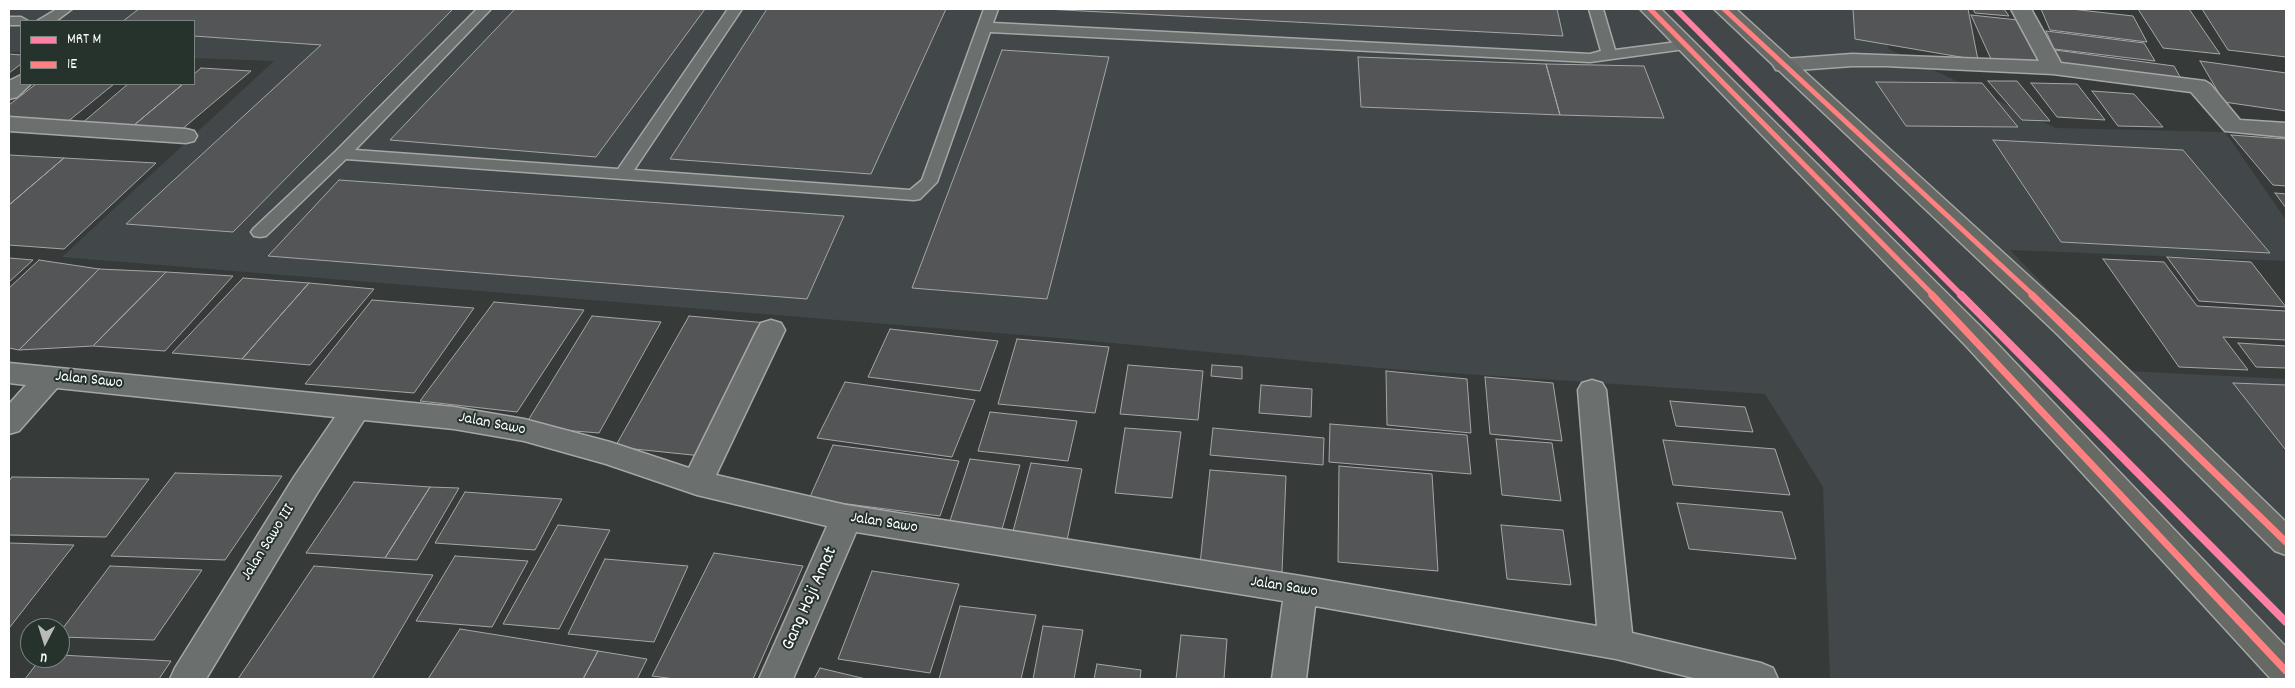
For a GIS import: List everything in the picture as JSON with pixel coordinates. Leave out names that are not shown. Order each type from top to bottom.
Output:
[{"type":"main road","points":[[1650,9],[1977,340],[2286,671]]},
{"type":"main road","points":[[1724,9],[2066,326],[2286,540]]},
{"type":"street","points":[[2021,9],[2053,68]]},
{"type":"street","points":[[1784,65],[1852,60],[1885,60],[2053,68],[2197,86],[2202,89],[2233,126],[2286,130]]},
{"type":"street","points":[[9,92],[20,83]]},
{"type":"street","points":[[9,124],[186,136]]},
{"type":"street","points":[[698,483],[771,330]]},
{"type":"street","name":"Jalan Sawo","points":[[9,373],[454,418],[524,430],[610,454],[698,483],[846,518],[1301,590],[1616,644],[1761,679]]},
{"type":"street","points":[[9,423],[50,377]]},
{"type":"street","points":[[1592,390],[1616,644]]},
{"type":"street","name":"Jalan Sawo III","points":[[187,679],[305,486],[356,408]]},
{"type":"street","name":"Gang Haji Amat","points":[[776,679],[846,518]]},
{"type":"street","points":[[1289,679],[1301,590]]},
{"type":"lane","points":[[47,20],[55,17],[65,9]]},
{"type":"lane","points":[[260,232],[342,154],[484,9]]},
{"type":"lane","points":[[622,175],[735,9]]},
{"type":"lane","points":[[342,154],[914,196],[929,182],[991,9]]},
{"type":"lane","points":[[1596,9],[1608,46],[1606,55]]},
{"type":"lane","points":[[984,27],[1590,58],[1685,45]]},
{"type":"shaded area","points":[[9,9],[1874,9],[1889,49],[2056,128],[2225,132],[2286,220],[2286,261],[2010,250],[2127,371],[2286,379],[2286,679],[1830,679],[1823,487],[1765,394],[1390,369],[1059,338],[62,257],[274,61],[195,58],[195,20],[20,20],[20,52],[9,52]]},
{"type":"building","points":[[139,9],[453,9],[233,232],[126,224],[321,45],[195,36],[195,20],[124,20]]},
{"type":"building","points":[[515,9],[705,9],[596,157],[390,140]]},
{"type":"building","points":[[767,9],[946,9],[871,174],[670,159]]},
{"type":"building","points":[[1044,9],[1557,9],[1563,36]]},
{"type":"building","points":[[1853,9],[1968,9],[1978,60],[1855,39]]},
{"type":"building","points":[[1973,9],[2004,9],[2009,16],[1975,13]]},
{"type":"building","points":[[2041,9],[2071,9],[2133,16],[2147,42],[2050,30]]},
{"type":"building","points":[[2138,9],[2189,9],[2220,54],[2163,48]]},
{"type":"building","points":[[2202,9],[2286,9],[2286,57],[2228,50]]},
{"type":"building","points":[[1971,15],[2018,20],[2041,65],[1991,59]]},
{"type":"building","points":[[2046,31],[2144,43],[2155,61],[2054,49]]},
{"type":"building","points":[[1002,50],[1109,57],[1047,299],[912,288]]},
{"type":"building","points":[[2055,50],[2174,66],[2184,84],[2062,67]]},
{"type":"building","points":[[9,54],[20,55],[20,65],[9,73]]},
{"type":"building","points":[[1358,57],[1546,64],[1560,115],[1361,107]]},
{"type":"building","points":[[2200,61],[2286,73],[2286,111],[2224,102]]},
{"type":"building","points":[[1546,64],[1644,66],[1664,118],[1560,115]]},
{"type":"building","points":[[201,68],[251,71],[181,130],[133,126],[182,85],[195,85],[195,73]]},
{"type":"building","points":[[1988,81],[2017,81],[2050,121],[2022,120]]},
{"type":"building","points":[[1876,82],[1982,83],[2018,127],[1906,126]]},
{"type":"building","points":[[2031,83],[2077,84],[2105,120],[2057,117]]},
{"type":"building","points":[[35,85],[113,85],[66,123],[9,120],[9,105]]},
{"type":"building","points":[[127,85],[182,85],[133,126],[81,124]]},
{"type":"building","points":[[2092,91],[2134,94],[2163,127],[2118,126]]},
{"type":"building","points":[[2231,135],[2286,139],[2286,186],[2273,185]]},
{"type":"building","points":[[1993,140],[2183,150],[2270,253],[2061,242]]},
{"type":"building","points":[[9,155],[64,158],[9,205]]},
{"type":"building","points":[[64,158],[156,163],[64,249],[9,245],[9,205]]},
{"type":"building","points":[[339,180],[844,216],[807,299],[268,256]]},
{"type":"building","points":[[2275,193],[2286,194],[2286,208]]},
{"type":"building","points":[[2167,257],[2251,262],[2286,307],[2199,301]]},
{"type":"building","points":[[9,258],[33,260],[9,282]]},
{"type":"building","points":[[2103,259],[2164,262],[2197,306],[2286,311],[2286,340],[2223,337],[2248,370],[2179,367]]},
{"type":"building","points":[[39,260],[99,269],[19,350],[9,348],[9,288]]},
{"type":"building","points":[[99,269],[166,272],[93,346],[19,350]]},
{"type":"building","points":[[166,272],[233,276],[165,351],[93,346]]},
{"type":"building","points":[[243,278],[309,283],[242,359],[172,353]]},
{"type":"building","points":[[309,283],[374,289],[310,365],[242,359]]},
{"type":"building","points":[[372,300],[474,308],[414,393],[305,384]]},
{"type":"building","points":[[494,302],[584,310],[517,412],[420,401]]},
{"type":"building","points":[[592,316],[661,322],[599,433],[524,427]]},
{"type":"building","points":[[689,316],[767,323],[702,456],[615,447]]},
{"type":"building","points":[[890,329],[998,341],[980,391],[868,377]]},
{"type":"building","points":[[1017,339],[1109,347],[1095,413],[998,404]]},
{"type":"building","points":[[2238,343],[2286,346],[2286,368],[2256,367]]},
{"type":"building","points":[[1128,365],[1203,371],[1198,420],[1120,414]]},
{"type":"building","points":[[1212,365],[1242,367],[1242,379],[1211,376]]},
{"type":"building","points":[[1386,371],[1467,379],[1471,433],[1387,425]]},
{"type":"building","points":[[1485,377],[1553,383],[1562,441],[1490,434]]},
{"type":"building","points":[[845,382],[975,400],[952,457],[817,438]]},
{"type":"building","points":[[2233,383],[2286,385],[2286,449],[2285,449]]},
{"type":"building","points":[[1261,385],[1312,389],[1311,417],[1259,413]]},
{"type":"building","points":[[1670,401],[1745,407],[1753,432],[1676,426]]},
{"type":"building","points":[[990,412],[1077,421],[1068,461],[978,451]]},
{"type":"building","points":[[1330,424],[1467,435],[1471,474],[1329,462]]},
{"type":"building","points":[[1125,428],[1181,432],[1172,498],[1115,493]]},
{"type":"building","points":[[1213,428],[1324,438],[1323,465],[1210,455]]},
{"type":"building","points":[[1496,439],[1552,443],[1561,501],[1502,495]]},
{"type":"building","points":[[1663,440],[1775,449],[1790,495],[1673,485]]},
{"type":"building","points":[[833,445],[959,461],[940,516],[809,499]]},
{"type":"building","points":[[970,459],[1020,465],[1001,533],[948,527]]},
{"type":"building","points":[[1031,463],[1082,469],[1066,545],[1011,539]]},
{"type":"building","points":[[1339,466],[1432,474],[1438,571],[1338,562]]},
{"type":"building","points":[[1210,470],[1286,476],[1282,572],[1200,564]]},
{"type":"building","points":[[175,473],[282,476],[225,560],[111,556]]},
{"type":"building","points":[[12,477],[149,479],[106,537],[9,535],[9,481]]},
{"type":"building","points":[[354,482],[430,487],[385,558],[306,553]]},
{"type":"building","points":[[430,487],[459,488],[417,560],[385,558]]},
{"type":"building","points":[[465,492],[562,499],[535,550],[435,543]]},
{"type":"building","points":[[1677,503],[1782,512],[1796,559],[1689,549]]},
{"type":"building","points":[[558,525],[610,530],[559,629],[503,624]]},
{"type":"building","points":[[1501,525],[1563,530],[1571,585],[1507,579]]},
{"type":"building","points":[[9,543],[74,545],[10,627],[9,627]]},
{"type":"building","points":[[714,553],[803,566],[753,679],[675,679],[652,676]]},
{"type":"building","points":[[455,556],[528,561],[492,627],[416,621]]},
{"type":"building","points":[[605,559],[688,566],[654,642],[568,634]]},
{"type":"building","points":[[110,566],[202,570],[154,640],[70,637],[70,619]]},
{"type":"building","points":[[314,566],[433,575],[372,679],[238,679]]},
{"type":"building","points":[[872,571],[959,584],[930,673],[838,659]]},
{"type":"building","points":[[960,606],[1036,615],[1021,679],[939,679]]},
{"type":"building","points":[[1043,626],[1083,630],[1074,679],[1033,679]]},
{"type":"building","points":[[460,629],[598,651],[583,679],[428,679]]},
{"type":"building","points":[[1181,635],[1227,639],[1224,679],[1176,679]]},
{"type":"building","points":[[598,651],[647,659],[637,679],[583,679]]},
{"type":"building","points":[[70,656],[171,661],[159,679],[25,679],[33,668],[70,668]]},
{"type":"building","points":[[1097,664],[1141,670],[1140,679],[1094,679]]},
{"type":"building","points":[[820,668],[866,679],[814,679]]},
{"type":"metro line","name":"M","points":[[1676,9],[2286,622]]},
{"type":"transit line","name":"1E","points":[[1650,9],[1977,340],[2286,671]]},
{"type":"transit line","name":"1E","points":[[1724,9],[2066,326],[2286,542]]}]
